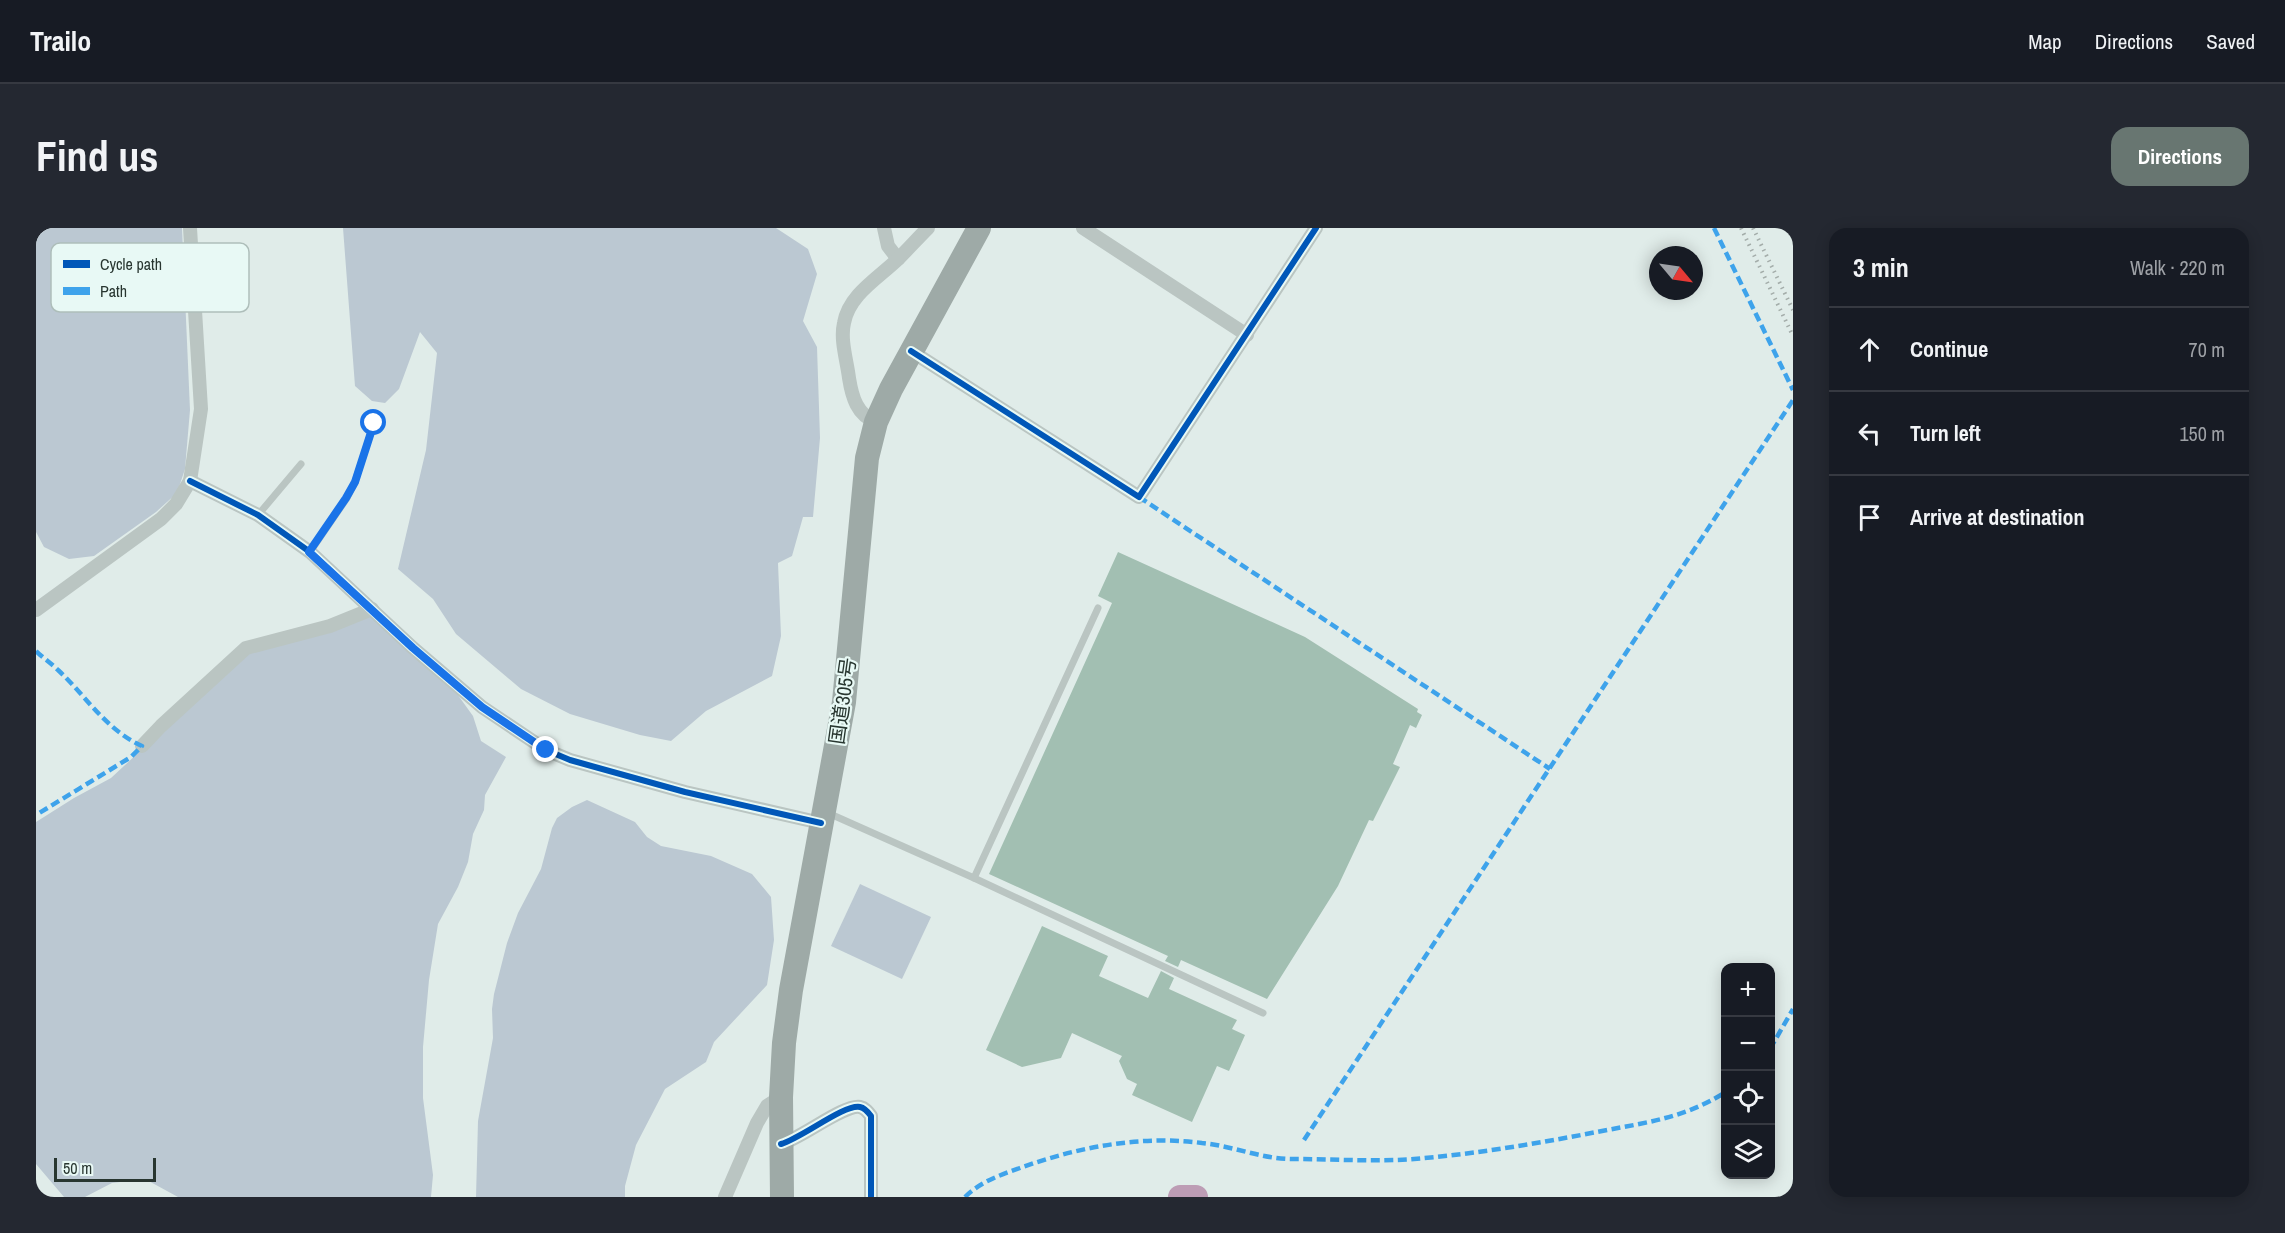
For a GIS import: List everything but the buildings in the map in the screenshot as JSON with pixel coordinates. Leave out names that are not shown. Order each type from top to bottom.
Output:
[{"type":"highway","name":"国道305号","points":[[782,1197],[781,1097],[784,1043],[791,990],[844,702],[867,458],[876,422],[911,351],[979,228]]},
{"type":"street","points":[[190,228],[191,243]]},
{"type":"street","points":[[884,228],[888,246],[898,259]]},
{"type":"street","points":[[876,422],[866,418],[852,392],[844,345],[844,323],[857,296],[928,228]]},
{"type":"street","points":[[1083,228],[1247,335]]},
{"type":"street","points":[[911,351],[1139,497],[1316,228]]},
{"type":"street","points":[[36,610],[161,519],[176,504],[190,482],[201,409],[195,312]]},
{"type":"street","points":[[190,482],[258,515],[309,552],[413,648],[482,707],[546,750],[570,760],[685,792],[822,817]]},
{"type":"street","points":[[142,746],[246,648],[330,626],[372,609]]},
{"type":"street","points":[[725,1197],[757,1123],[767,1106],[781,1097]]},
{"type":"street","points":[[781,1144],[793,1140],[843,1111],[859,1106],[866,1109],[870,1116],[871,1197]]},
{"type":"lane","points":[[309,552],[355,482],[374,423]]},
{"type":"lane","points":[[258,515],[301,464]]},
{"type":"lane","points":[[974,878],[1098,608]]},
{"type":"lane","points":[[822,817],[974,878],[1263,1013]]},
{"type":"shaded area","points":[[36,228],[182,228],[183,243],[51,243],[51,312],[186,312],[190,410],[185,469],[177,493],[156,512],[94,556],[69,559],[44,547],[36,532]]},
{"type":"shaded area","points":[[343,228],[776,228],[808,249],[817,274],[803,321],[817,347],[820,438],[813,517],[803,517],[792,556],[778,563],[781,636],[772,676],[706,711],[671,741],[640,735],[570,714],[521,689],[456,634],[433,599],[398,569],[426,450],[437,353],[420,332],[399,389],[385,403],[372,401],[355,386]]},
{"type":"shaded area","points":[[373,614],[455,691],[473,716],[481,741],[506,757],[485,795],[484,810],[473,834],[468,862],[458,887],[438,924],[429,980],[423,1047],[423,1098],[433,1175],[431,1197],[178,1197],[145,1179],[112,1183],[85,1197],[64,1197],[36,1164],[36,822],[111,778],[245,654]]},
{"type":"shaded area","points":[[587,800],[635,822],[647,837],[661,846],[711,856],[752,874],[771,897],[774,940],[767,985],[714,1042],[706,1062],[665,1089],[636,1145],[625,1186],[625,1197],[476,1197],[478,1121],[493,1038],[494,994],[507,943],[518,913],[541,869],[557,818]]},
{"type":"shaded area","points":[[860,884],[931,917],[902,979],[831,946]]},
{"type":"waterway","points":[[1180,1197],[1196,1197]]},
{"type":"railway","points":[[1741,228],[1793,336]]},
{"type":"railway","points":[[1753,228],[1793,310]]},
{"type":"railway","points":[[1786,228],[1793,238]]},
{"type":"marked path","points":[[1714,228],[1793,390]]},
{"type":"marked path","points":[[1304,1140],[1793,400]]},
{"type":"marked path","points":[[1139,497],[1550,769]]},
{"type":"marked path","points":[[36,651],[55,667],[107,722],[142,746],[131,757],[36,815]]},
{"type":"marked path","points":[[1775,1040],[1793,1009]]},
{"type":"marked path","points":[[965,1197],[998,1176],[1064,1154],[1110,1145],[1179,1141],[1214,1145],[1284,1159],[1414,1159],[1508,1148],[1651,1122],[1696,1108],[1721,1095]]},
{"type":"cycle path","points":[[911,351],[1139,497],[1316,228]]},
{"type":"cycle path","points":[[190,481],[258,515],[310,552],[413,648],[482,707],[546,750],[570,760],[685,792],[821,823]]},
{"type":"cycle path","points":[[781,1144],[853,1107],[863,1108],[871,1116],[871,1197]]},
{"type":"route","points":[[374,423],[355,482],[309,552],[413,648],[482,707],[546,750]]}]
